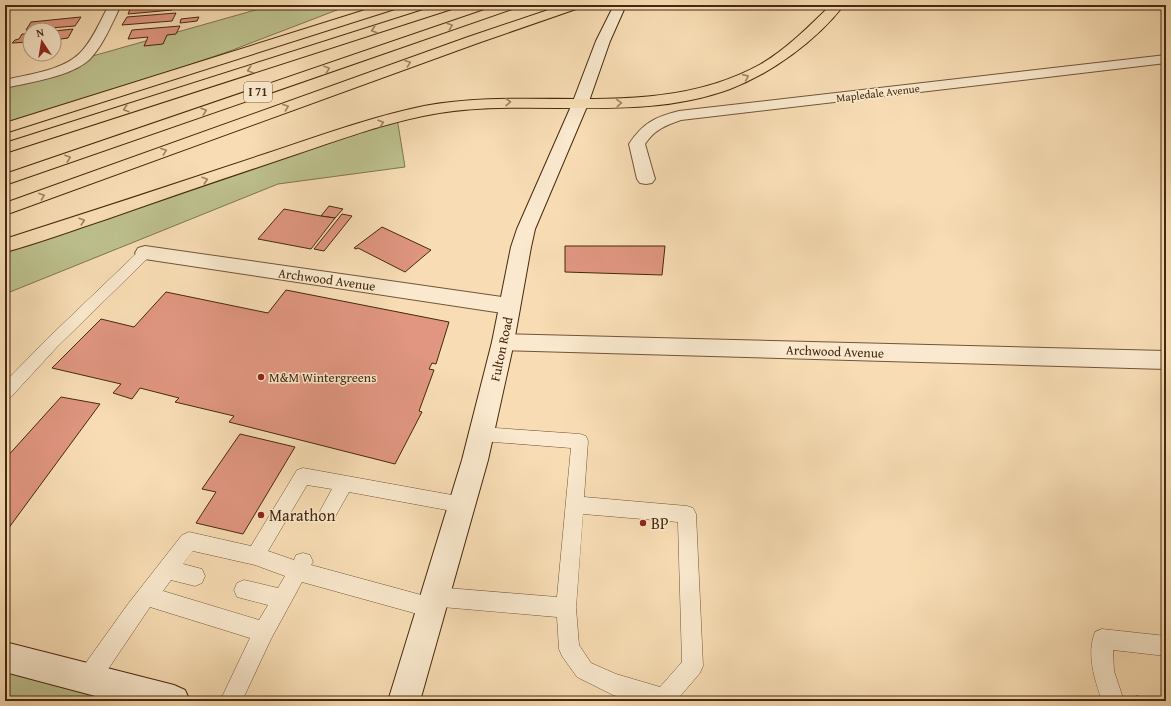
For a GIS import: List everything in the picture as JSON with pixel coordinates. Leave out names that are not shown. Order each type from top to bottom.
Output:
[{"type":"highway","points":[[5,127],[230,51],[350,5]]},
{"type":"highway","points":[[5,127],[394,5]]},
{"type":"highway","name":"I 71","points":[[5,148],[451,5]]},
{"type":"highway","name":"I 71","points":[[5,180],[511,5]]},
{"type":"highway","points":[[5,209],[473,40],[575,5]]},
{"type":"highway","points":[[5,246],[343,134],[397,118],[452,106],[486,102],[580,104],[635,102],[674,98],[721,87],[765,68],[797,45],[838,5]]},
{"type":"street","points":[[5,84],[65,68],[82,59],[90,49],[115,5]]},
{"type":"street","name":"Fulton Road","points":[[404,701],[463,505],[504,342],[509,306],[526,229],[580,104],[603,41],[620,5]]},
{"type":"street","name":"Mapledale Avenue","points":[[646,179],[637,144],[644,132],[656,124],[679,116],[1166,59]]},
{"type":"street","name":"Archwood Avenue","points":[[145,253],[509,306]]},
{"type":"street","name":"Archwood Avenue","points":[[504,342],[1166,360]]},
{"type":"street","points":[[5,657],[174,701]]},
{"type":"lane","points":[[5,392],[52,343],[145,253]]},
{"type":"lane","points":[[481,434],[580,441],[566,608],[569,649],[584,670],[613,684],[662,700],[693,666],[687,514],[575,505]]},
{"type":"lane","points":[[255,556],[302,476],[463,505]]},
{"type":"lane","points":[[329,511],[344,484]]},
{"type":"lane","points":[[88,679],[147,596],[189,541],[300,567],[433,602],[566,608]]},
{"type":"lane","points":[[231,701],[264,632],[300,567]]},
{"type":"lane","points":[[167,570],[195,576]]},
{"type":"lane","points":[[244,590],[282,599]]},
{"type":"lane","points":[[147,596],[264,632]]},
{"type":"lane","points":[[1113,701],[1103,671],[1102,639],[1166,646]]},
{"type":"green space","points":[[273,5],[350,5],[230,51],[5,127],[5,84],[65,68],[82,59]]},
{"type":"green space","points":[[397,118],[405,167],[278,184],[5,294],[5,246]]},
{"type":"green space","points":[[5,657],[103,682],[93,701],[5,701]]},
{"type":"building","points":[[132,5],[180,5],[172,10],[128,14]]},
{"type":"building","points":[[255,5],[284,5],[275,9],[252,9]]},
{"type":"building","points":[[176,13],[172,21],[122,25],[127,17]]},
{"type":"building","points":[[81,17],[75,26],[62,27],[62,22],[31,22]]},
{"type":"building","points":[[199,17],[197,21],[180,23],[181,19]]},
{"type":"building","points":[[180,26],[176,34],[167,35],[163,44],[144,46],[148,37],[128,39],[132,30]]},
{"type":"building","points":[[73,29],[68,38],[62,39],[62,30]]},
{"type":"building","points":[[22,34],[22,42],[12,43],[15,40],[19,39]]},
{"type":"building","points":[[329,206],[343,209],[335,218],[321,216]]},
{"type":"building","points":[[284,209],[335,218],[311,249],[258,239]]},
{"type":"building","points":[[342,214],[352,216],[324,251],[314,249]]},
{"type":"building","points":[[382,227],[431,250],[405,272],[358,248],[354,248]]},
{"type":"building","points":[[565,246],[665,246],[662,275],[565,272]]},
{"type":"building","name":"M&M Wintergreens","points":[[286,290],[449,322],[436,364],[432,363],[429,369],[434,370],[419,411],[422,412],[395,464],[229,422],[234,416],[175,402],[179,398],[140,388],[132,399],[113,393],[121,384],[52,368],[101,319],[134,327],[166,292],[268,313]]},
{"type":"building","points":[[61,397],[100,404],[5,533],[5,459]]},
{"type":"building","points":[[240,434],[295,447],[243,534],[196,523],[216,492],[202,489]]},
{"type":"building","points":[[1136,696],[1166,700],[1166,701],[1138,701]]},
{"type":"place","name":"M&M Wintergreens","points":[[261,377]]},
{"type":"place","name":"Marathon","points":[[261,515]]},
{"type":"place","name":"BP","points":[[643,523]]}]
